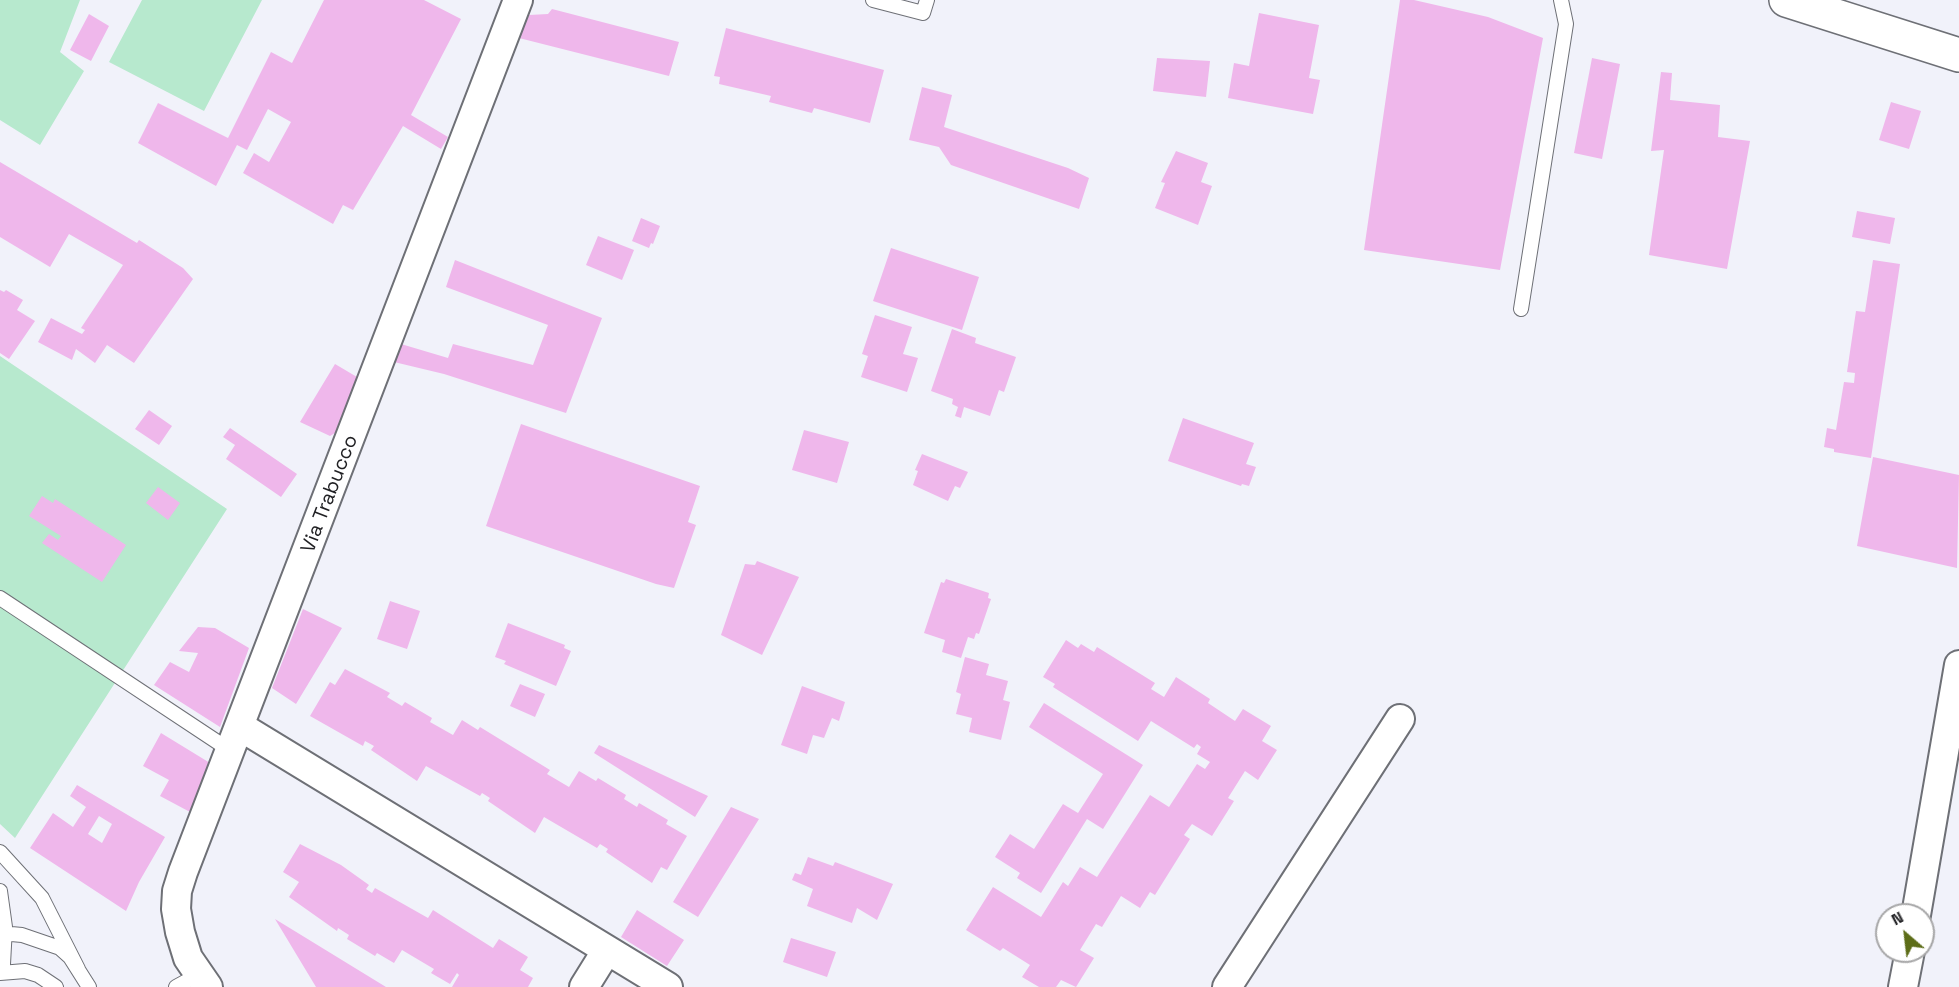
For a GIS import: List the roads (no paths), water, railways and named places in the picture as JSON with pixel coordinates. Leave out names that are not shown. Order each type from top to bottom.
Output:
[{"type":"street","name":"Via Trabucco","points":[[194,983],[180,932],[176,909],[177,891],[518,0]]},
{"type":"street","points":[[1786,0],[1959,55]]},
{"type":"street","points":[[1918,903],[1959,665]]},
{"type":"street","points":[[1227,987],[1400,719]]},
{"type":"street","points":[[236,739],[668,987]]},
{"type":"street","points":[[584,987],[607,950]]},
{"type":"street","points":[[1904,987],[1908,963]]},
{"type":"lane","points":[[873,0],[923,12],[927,0]]},
{"type":"lane","points":[[1521,309],[1566,24],[1561,0]]},
{"type":"lane","points":[[0,598],[236,739]]},
{"type":"lane","points":[[0,852],[42,898],[89,987]]},
{"type":"lane","points":[[0,891],[4,903],[3,964],[0,972],[25,971],[38,975],[53,986]]},
{"type":"lane","points":[[2,933],[37,939],[60,948],[78,969]]}]
